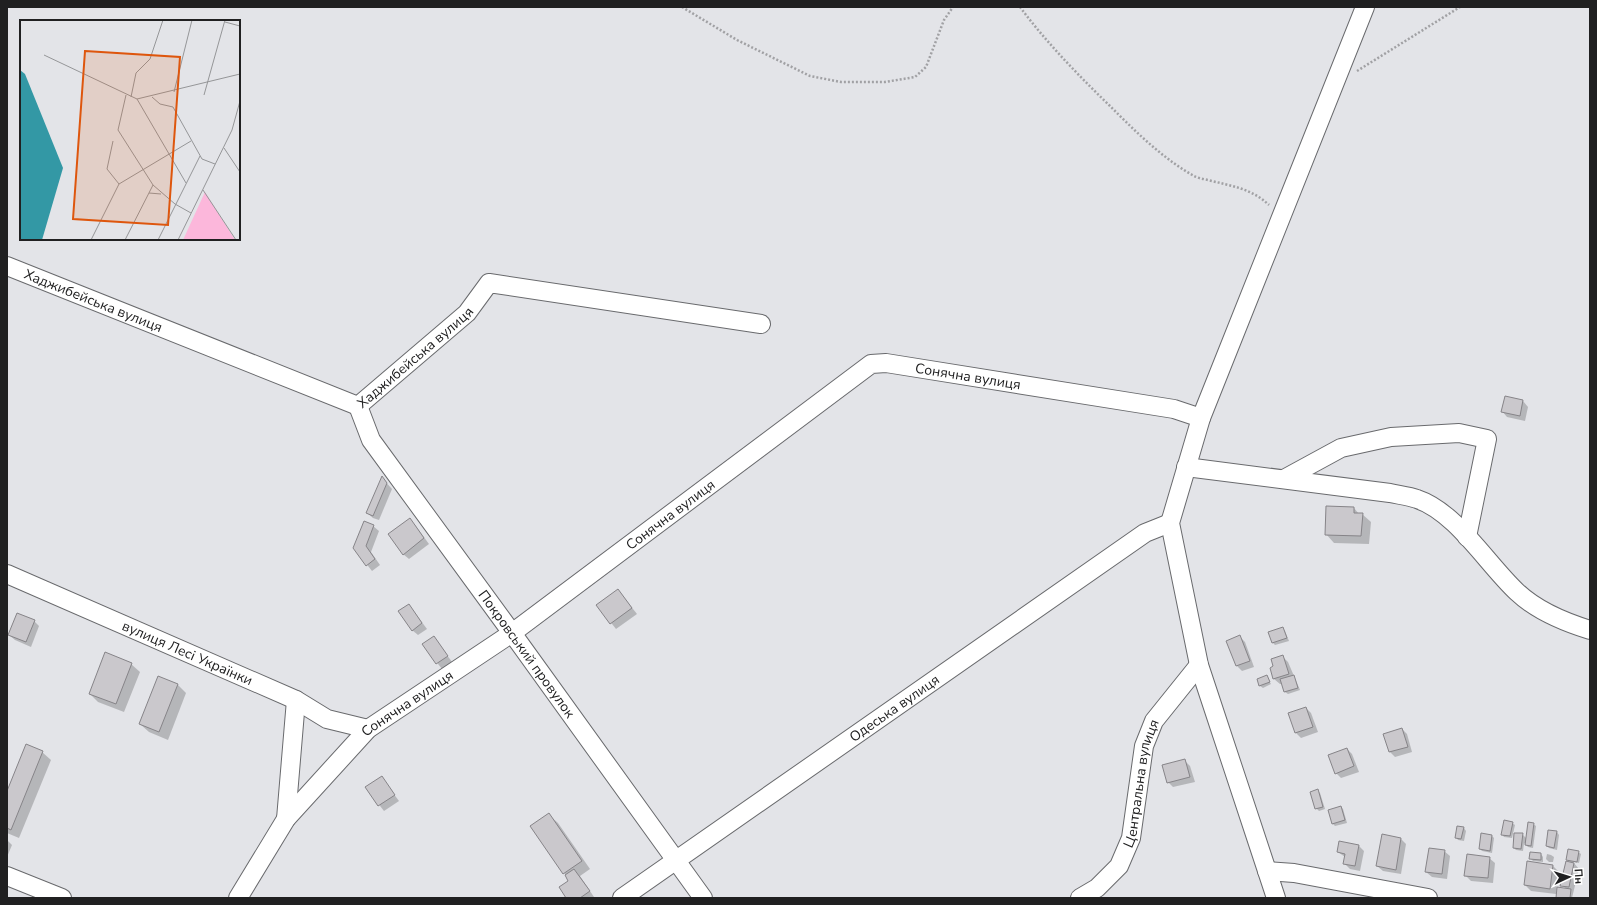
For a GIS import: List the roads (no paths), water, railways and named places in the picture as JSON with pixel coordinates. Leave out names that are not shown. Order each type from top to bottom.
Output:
[{"type":"street","points":[[1276,898],[1199,665],[1170,523],[1201,418],[1365,7]]},
{"type":"street","name":"Хаджибейська вулиця","points":[[7,266],[358,406],[467,313],[489,283],[761,324]]},
{"type":"street","name":"Сонячна вулиця","points":[[238,898],[286,819],[368,729],[512,633],[871,364],[886,363],[1174,409],[1201,418]]},
{"type":"street","name":"Покровський провулок","points":[[358,406],[371,440],[703,898]]},
{"type":"street","points":[[1284,480],[1341,448],[1391,436],[1459,433],[1487,439],[1466,537]]},
{"type":"street","points":[[1186,467],[1390,493],[1417,498],[1436,508],[1453,522],[1518,593],[1539,608],[1562,621],[1590,630]]},
{"type":"street","name":"Одеська вулиця","points":[[622,898],[1145,533],[1170,523]]},
{"type":"street","name":"вулиця Лесі Українки","points":[[7,574],[296,700],[327,720],[368,729]]},
{"type":"street","name":"Центральна вулиця","points":[[1080,898],[1097,888],[1119,866],[1131,838],[1144,746],[1154,721],[1199,665]]},
{"type":"street","points":[[286,819],[296,700]]},
{"type":"street","points":[[1267,871],[1294,873],[1428,898]]},
{"type":"street","points":[[7,876],[62,898]]}]
